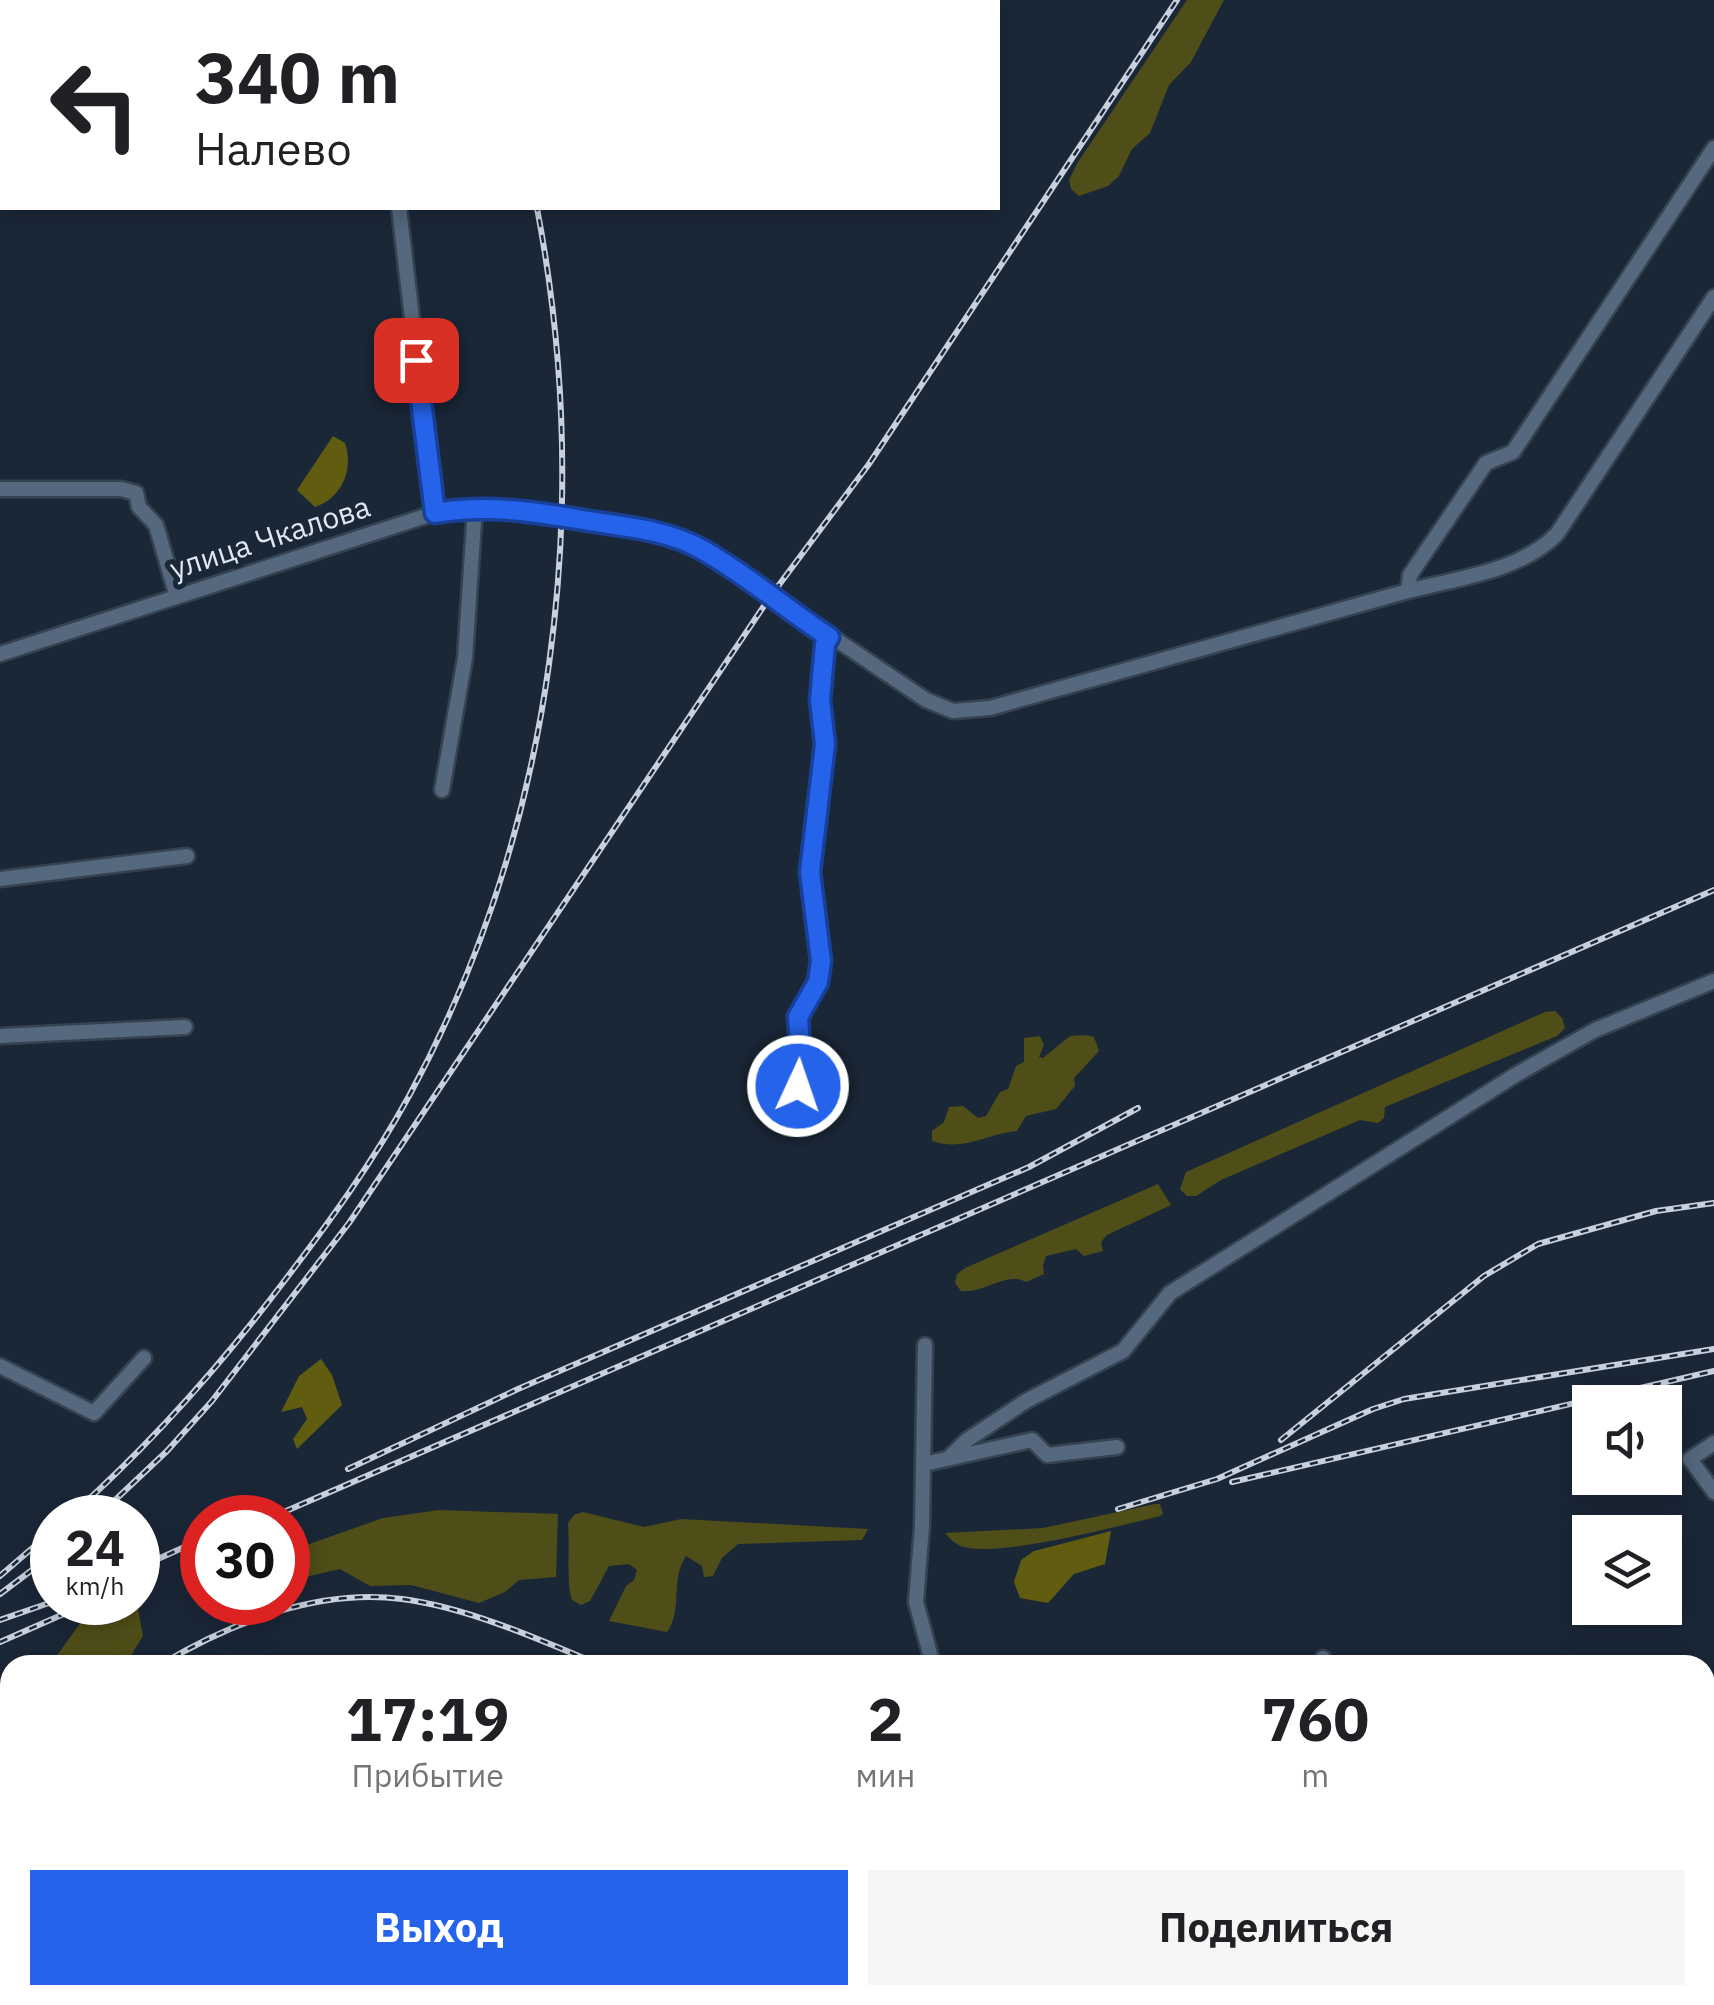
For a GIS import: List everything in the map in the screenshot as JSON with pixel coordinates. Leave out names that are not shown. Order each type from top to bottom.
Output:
[{"type":"street","points":[[1408,591],[1410,575],[1486,463],[1512,452],[1714,148]]},
{"type":"street","points":[[399,210],[435,513]]},
{"type":"street","name":"улица Чкалова","points":[[0,654],[435,513],[475,507],[562,516],[680,540],[718,560],[926,700],[966,712],[1523,560],[1557,534],[1714,298]]},
{"type":"street","points":[[0,489],[122,489],[136,494],[140,507],[156,525],[177,597]]},
{"type":"street","points":[[442,790],[465,658],[475,507]]},
{"type":"street","points":[[797,1115],[801,1060],[798,1017],[818,982],[821,961],[810,872],[825,744],[820,700],[829,637]]},
{"type":"street","points":[[0,879],[187,856]]},
{"type":"street","points":[[948,1458],[966,1440],[1026,1402],[1123,1351],[1170,1293],[1517,1074],[1595,1030],[1714,980]]},
{"type":"street","points":[[0,1036],[185,1027]]},
{"type":"street","points":[[925,1345],[924,1464],[916,1602],[931,1655]]},
{"type":"street","points":[[0,1366],[94,1413],[144,1358]]},
{"type":"street","points":[[924,1464],[1032,1440],[1047,1455],[1117,1447]]},
{"type":"street","points":[[1714,1442],[1690,1459],[1714,1492]]},
{"type":"shaded area","points":[[1187,0],[1224,0],[1191,62],[1169,85],[1150,133],[1132,149],[1119,176],[1108,186],[1079,196],[1071,189],[1069,180],[1078,162]]},
{"type":"shaded area","points":[[333,436],[345,443],[347,472],[339,490],[315,507],[297,490]]},
{"type":"shaded area","points":[[1555,1011],[1565,1028],[1557,1036],[1385,1107],[1384,1118],[1378,1123],[1360,1120],[1221,1180],[1196,1196],[1187,1196],[1180,1189],[1186,1172],[1545,1012]]},
{"type":"shaded area","points":[[1040,1036],[1044,1045],[1039,1057],[1043,1058],[1070,1036],[1094,1037],[1099,1051],[1074,1078],[1075,1086],[1056,1109],[1026,1116],[1017,1131],[964,1143],[932,1141],[932,1131],[944,1122],[949,1107],[963,1106],[978,1118],[986,1116],[1000,1092],[1008,1089],[1016,1066],[1024,1062],[1024,1038]]},
{"type":"shaded area","points":[[1158,1184],[1171,1205],[1107,1235],[1101,1242],[1103,1251],[1084,1256],[1076,1249],[1046,1256],[1044,1274],[1026,1282],[1010,1279],[970,1291],[961,1291],[955,1283],[957,1274],[965,1268]]},
{"type":"shaded area","points":[[321,1359],[332,1375],[342,1405],[297,1449],[293,1439],[307,1419],[302,1407],[281,1412],[299,1376]]},
{"type":"shaded area","points":[[1160,1504],[1160,1516],[1005,1548],[964,1547],[945,1533],[1043,1528]]},
{"type":"shaded area","points":[[439,1510],[558,1514],[556,1577],[519,1580],[505,1592],[479,1603],[411,1585],[370,1586],[340,1569],[310,1576],[310,1544],[383,1518]]},
{"type":"shaded area","points":[[583,1512],[644,1527],[681,1519],[868,1529],[862,1540],[738,1544],[722,1558],[713,1576],[704,1577],[702,1566],[686,1556],[667,1632],[609,1621],[626,1586],[634,1580],[637,1570],[629,1564],[609,1566],[590,1601],[581,1605],[572,1600],[568,1523]]},
{"type":"shaded area","points":[[1111,1531],[1105,1564],[1074,1574],[1048,1603],[1020,1598],[1014,1582],[1021,1560],[1034,1551]]},
{"type":"shaded area","points":[[79,1625],[141,1625],[143,1636],[131,1655],[57,1655]]},
{"type":"railway","points":[[120,1495],[212,1401],[349,1223],[770,597],[869,464],[1177,0]]},
{"type":"railway","points":[[92,1495],[154,1435],[233,1347],[349,1192],[409,1096],[459,993],[499,886],[529,776],[549,663],[560,549],[562,435],[554,321],[537,210]]},
{"type":"railway","points":[[310,1501],[1714,890]]},
{"type":"railway","points":[[348,1469],[518,1389],[1029,1167],[1138,1108]]},
{"type":"railway","points":[[1281,1440],[1484,1276],[1538,1244],[1656,1211],[1714,1203]]},
{"type":"railway","points":[[1118,1509],[1217,1479],[1404,1399],[1714,1349]]},
{"type":"railway","points":[[1232,1482],[1714,1371]]},
{"type":"railway","points":[[160,1558],[180,1549]]},
{"type":"railway","points":[[0,1576],[30,1550]]},
{"type":"railway","points":[[0,1594],[30,1572]]},
{"type":"railway","points":[[178,1655],[216,1635],[276,1612],[307,1604],[370,1597],[452,1609],[575,1655]]},
{"type":"railway","points":[[0,1620],[30,1610]]},
{"type":"railway","points":[[0,1642],[39,1625]]},
{"type":"route","points":[[416,360],[435,513],[475,507],[516,510],[619,525],[680,540],[718,560],[829,637],[820,700],[825,744],[810,872],[821,961],[818,982],[798,1017],[798,1086]]}]
